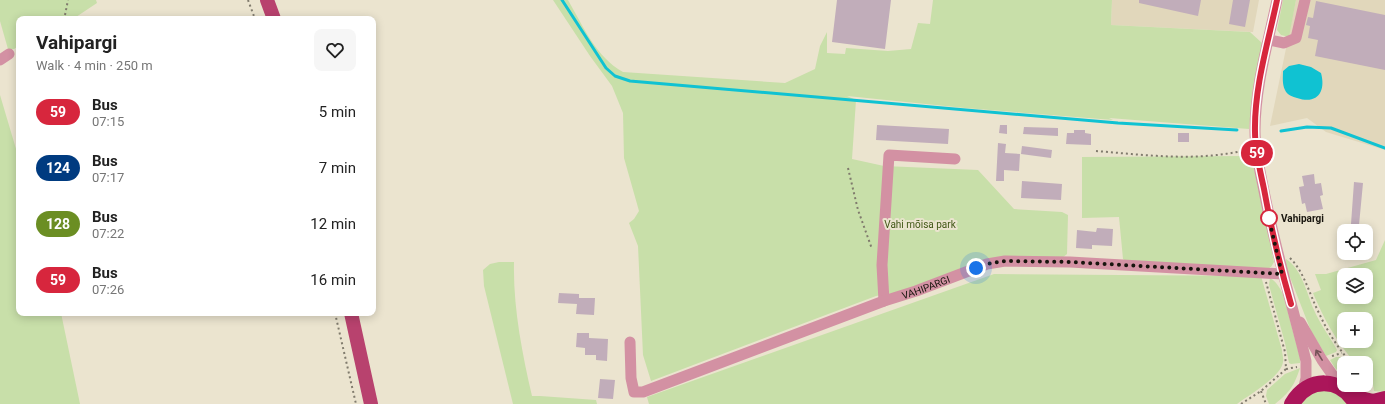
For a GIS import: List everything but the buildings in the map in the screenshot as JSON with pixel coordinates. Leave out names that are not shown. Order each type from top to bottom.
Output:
[{"type":"highway","points":[[1292,404],[1303,390],[1312,385],[1322,383],[1332,384],[1350,396],[1373,402],[1385,399]]},
{"type":"main road","points":[[267,0],[273,16]]},
{"type":"main road","points":[[352,316],[371,404]]},
{"type":"street","points":[[1277,0],[1260,77],[1256,105],[1255,132],[1270,227],[1306,361],[1306,378],[1303,390]]},
{"type":"street","points":[[1269,40],[1284,43],[1296,38],[1305,0]]},
{"type":"street","points":[[884,301],[882,265],[889,156],[955,159]]},
{"type":"street","name":"VAHIPARGI","points":[[630,342],[632,385],[634,392],[643,392],[884,301],[916,291],[987,264],[1005,261],[1070,262],[1282,274]]},
{"type":"street","points":[[1291,304],[1313,345],[1350,396]]},
{"type":"path","points":[[64,16],[68,0]]},
{"type":"path","points":[[248,0],[254,16]]},
{"type":"path","points":[[1096,151],[1176,156],[1211,156],[1233,153],[1256,145]]},
{"type":"path","points":[[848,168],[865,232],[873,251],[882,265]]},
{"type":"path","points":[[1286,254],[1297,265],[1326,327],[1345,356]]},
{"type":"path","points":[[1241,404],[1261,391],[1286,369],[1285,352],[1264,273]]},
{"type":"path","points":[[336,316],[356,404]]},
{"type":"path","points":[[1261,391],[1266,404]]},
{"type":"shaded area","points":[[1112,0],[1259,0],[1253,32],[1111,25]]},
{"type":"shaded area","points":[[1296,0],[1385,0],[1385,150],[1326,132],[1307,118],[1270,126]]},
{"type":"green space","points":[[0,0],[96,0],[97,3],[78,16],[16,16],[16,48],[14,49],[8,49],[0,21]]},
{"type":"green space","name":"Vahi mõisa park","points":[[553,0],[568,0],[591,40],[605,58],[623,72],[785,83],[815,69],[820,46],[827,32],[827,53],[845,54],[846,48],[888,51],[911,49],[918,23],[930,24],[933,0],[1112,0],[1111,25],[1250,32],[1262,43],[1253,88],[1249,129],[965,108],[847,96],[856,100],[852,159],[884,166],[978,170],[1014,209],[1062,212],[1068,215],[1067,254],[1062,258],[1015,256],[900,292],[876,296],[651,381],[643,355],[638,246],[629,223],[634,219],[639,211],[624,158],[623,113],[612,86]]},
{"type":"green space","points":[[1283,0],[1296,0],[1289,37],[1281,35],[1277,30]]},
{"type":"green space","points":[[0,95],[16,149],[16,316],[62,316],[80,404],[0,404]]},
{"type":"green space","points":[[1248,156],[1252,158],[1274,262],[1271,267],[1264,271],[1127,262],[1123,259],[1119,217],[1082,218],[1082,157]]},
{"type":"green space","points":[[1385,240],[1385,392],[1374,391],[1373,356],[1350,356],[1344,348],[1373,348],[1373,312],[1337,312],[1337,339],[1331,330],[1313,293],[1321,290],[1315,274],[1326,274],[1337,271],[1337,304],[1373,304],[1373,268],[1347,268],[1376,260]]},
{"type":"green space","points":[[1286,259],[1292,263],[1300,275],[1316,315],[1337,350],[1336,352],[1326,356],[1311,331],[1286,267]]},
{"type":"green space","points":[[499,262],[514,262],[515,296],[519,329],[532,396],[596,400],[597,404],[513,404],[484,286],[483,270],[490,264]]},
{"type":"green space","points":[[994,274],[1261,276],[1282,350],[1283,362],[1277,374],[1271,380],[1237,404],[649,404],[647,397]]},
{"type":"green space","points":[[1270,278],[1276,283],[1283,294],[1300,363],[1289,363],[1269,285]]},
{"type":"green space","points":[[1337,357],[1337,370],[1335,368],[1330,360]]},
{"type":"green space","points":[[1300,368],[1296,380],[1288,392],[1275,404],[1269,404],[1266,396],[1267,390],[1285,374]]},
{"type":"green space","points":[[1317,391],[1334,393],[1341,397],[1347,404],[1300,404]]},
{"type":"water","points":[[1299,64],[1311,67],[1321,73],[1321,91],[1319,95],[1310,100],[1304,100],[1292,96],[1286,92],[1284,88],[1283,71],[1289,66]]},
{"type":"waterway","points":[[562,0],[606,68],[615,76],[630,81],[1118,123],[1237,130]]},
{"type":"waterway","points":[[1281,131],[1307,127],[1331,128],[1385,148]]},
{"type":"bus line","name":"59","points":[[1277,0],[1260,77],[1256,105],[1255,132],[1270,227],[1291,304]]},
{"type":"place","name":"Vahipargi","points":[[1269,218]]},
{"type":"route","points":[[976,268],[987,264],[1005,261],[1070,262],[1282,274],[1268,215],[1269,218]]}]
